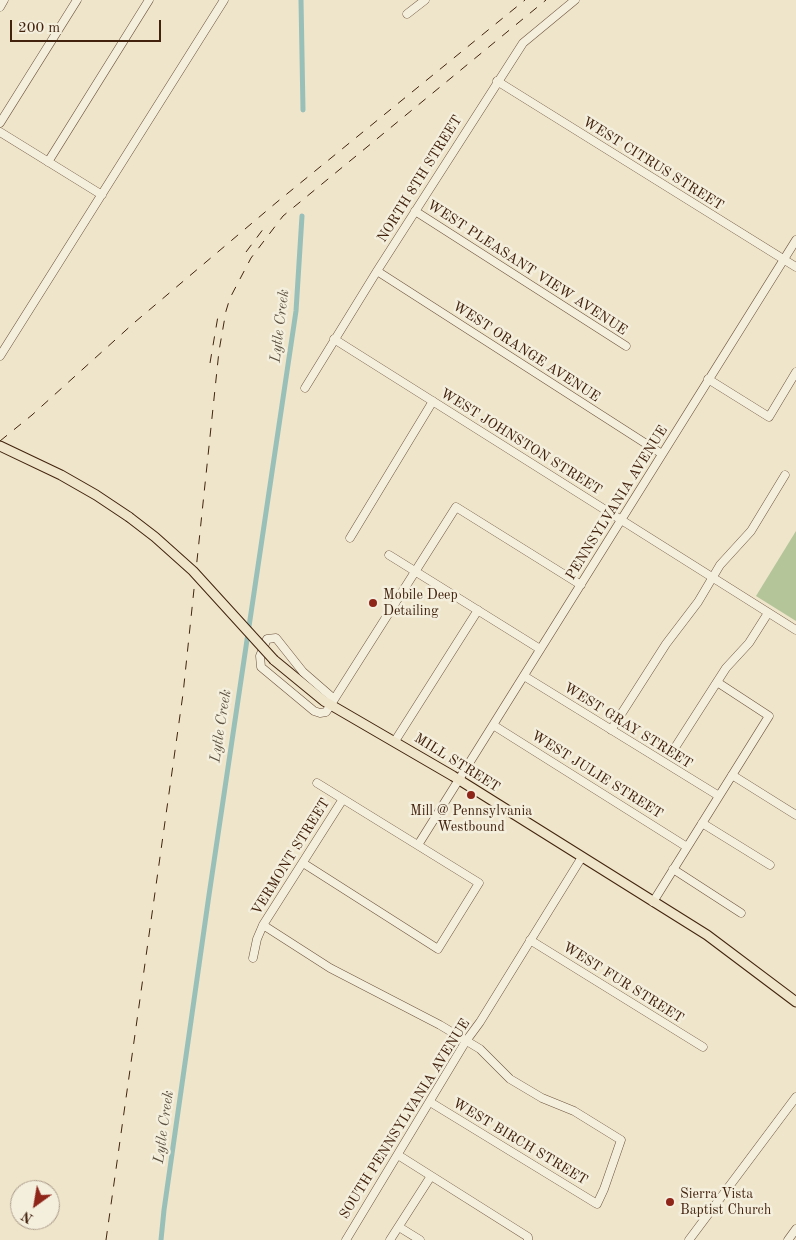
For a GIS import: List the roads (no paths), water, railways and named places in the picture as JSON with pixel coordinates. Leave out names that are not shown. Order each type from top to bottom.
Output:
[{"type":"main road","name":"MILL STREET","points":[[0,446],[61,475],[129,517],[193,571],[274,660],[332,702],[727,948],[796,1002]]},
{"type":"street","points":[[0,7],[4,0]]},
{"type":"street","points":[[0,123],[77,0]]},
{"type":"street","points":[[48,162],[149,0]]},
{"type":"street","points":[[0,356],[224,0]]},
{"type":"street","points":[[407,14],[425,0]]},
{"type":"street","name":"NORTH 8TH STREET","points":[[305,388],[334,339],[522,43],[575,0]]},
{"type":"street","name":"WEST CITRUS STREET","points":[[497,82],[796,267]]},
{"type":"street","points":[[0,132],[102,195]]},
{"type":"street","name":"WEST PLEASANT VIEW AVENUE","points":[[415,211],[626,346]]},
{"type":"street","name":"PENNSYLVANIA AVENUE","points":[[418,845],[796,240]]},
{"type":"street","name":"WEST ORANGE AVENUE","points":[[377,271],[662,454]]},
{"type":"street","name":"WEST JOHNSTON STREET","points":[[334,339],[796,630]]},
{"type":"street","points":[[708,379],[769,417],[796,372]]},
{"type":"street","points":[[350,538],[433,401]]},
{"type":"street","points":[[610,730],[666,644],[698,602],[726,557],[737,548],[751,531],[785,475]]},
{"type":"street","points":[[332,702],[303,672],[276,638],[267,639],[260,656],[261,667],[317,713],[326,712],[456,507],[581,584]]},
{"type":"street","points":[[389,555],[540,649]]},
{"type":"street","points":[[395,741],[478,610]]},
{"type":"street","points":[[676,746],[726,668],[749,643],[768,612]]},
{"type":"street","name":"WEST GRAY STREET","points":[[524,676],[719,796]]},
{"type":"street","points":[[653,902],[769,716],[717,682]]},
{"type":"street","name":"WEST JULIE STREET","points":[[493,725],[687,847]]},
{"type":"street","points":[[732,775],[796,815]]},
{"type":"street","points":[[303,863],[438,949],[479,883],[317,783]]},
{"type":"street","name":"VERMONT STREET","points":[[253,958],[257,939],[263,925],[343,799]]},
{"type":"street","points":[[702,823],[770,865]]},
{"type":"street","name":"SOUTH PENNSYLVANIA AVENUE","points":[[346,1240],[466,1041],[582,857]]},
{"type":"street","points":[[674,869],[741,912]]},
{"type":"street","points":[[263,925],[330,968],[440,1025],[466,1041]]},
{"type":"street","name":"WEST FUR STREET","points":[[530,940],[703,1047]]},
{"type":"street","name":"WEST BIRCH STREET","points":[[430,1102],[597,1204],[621,1140],[574,1111],[542,1098],[510,1078],[488,1056],[466,1041]]},
{"type":"street","points":[[689,1240],[795,1099]]},
{"type":"street","points":[[398,1155],[530,1239]]},
{"type":"street","points":[[390,1240],[431,1176]]},
{"type":"street","points":[[399,1227],[420,1240]]},
{"type":"street","points":[[788,1240],[796,1229]]},
{"type":"waterway","name":"Lytle Creek","points":[[301,0],[303,110]]},
{"type":"waterway","name":"Lytle Creek","points":[[161,1240],[209,895],[296,311],[302,216]]},
{"type":"railway","points":[[0,441],[32,415],[135,322],[277,202],[525,0]]},
{"type":"railway","points":[[106,1240],[183,694],[219,351],[230,298],[251,258],[283,216],[546,0]]},
{"type":"railway","points":[[246,252],[267,224]]},
{"type":"railway","points":[[210,363],[218,316]]},
{"type":"place","name":"Mobile Deep Detailing","points":[[373,603]]},
{"type":"place","name":"Mill @ Pennsylvania Westbound","points":[[471,795]]},
{"type":"place","name":"Sierra Vista Baptist Church","points":[[670,1202]]}]
